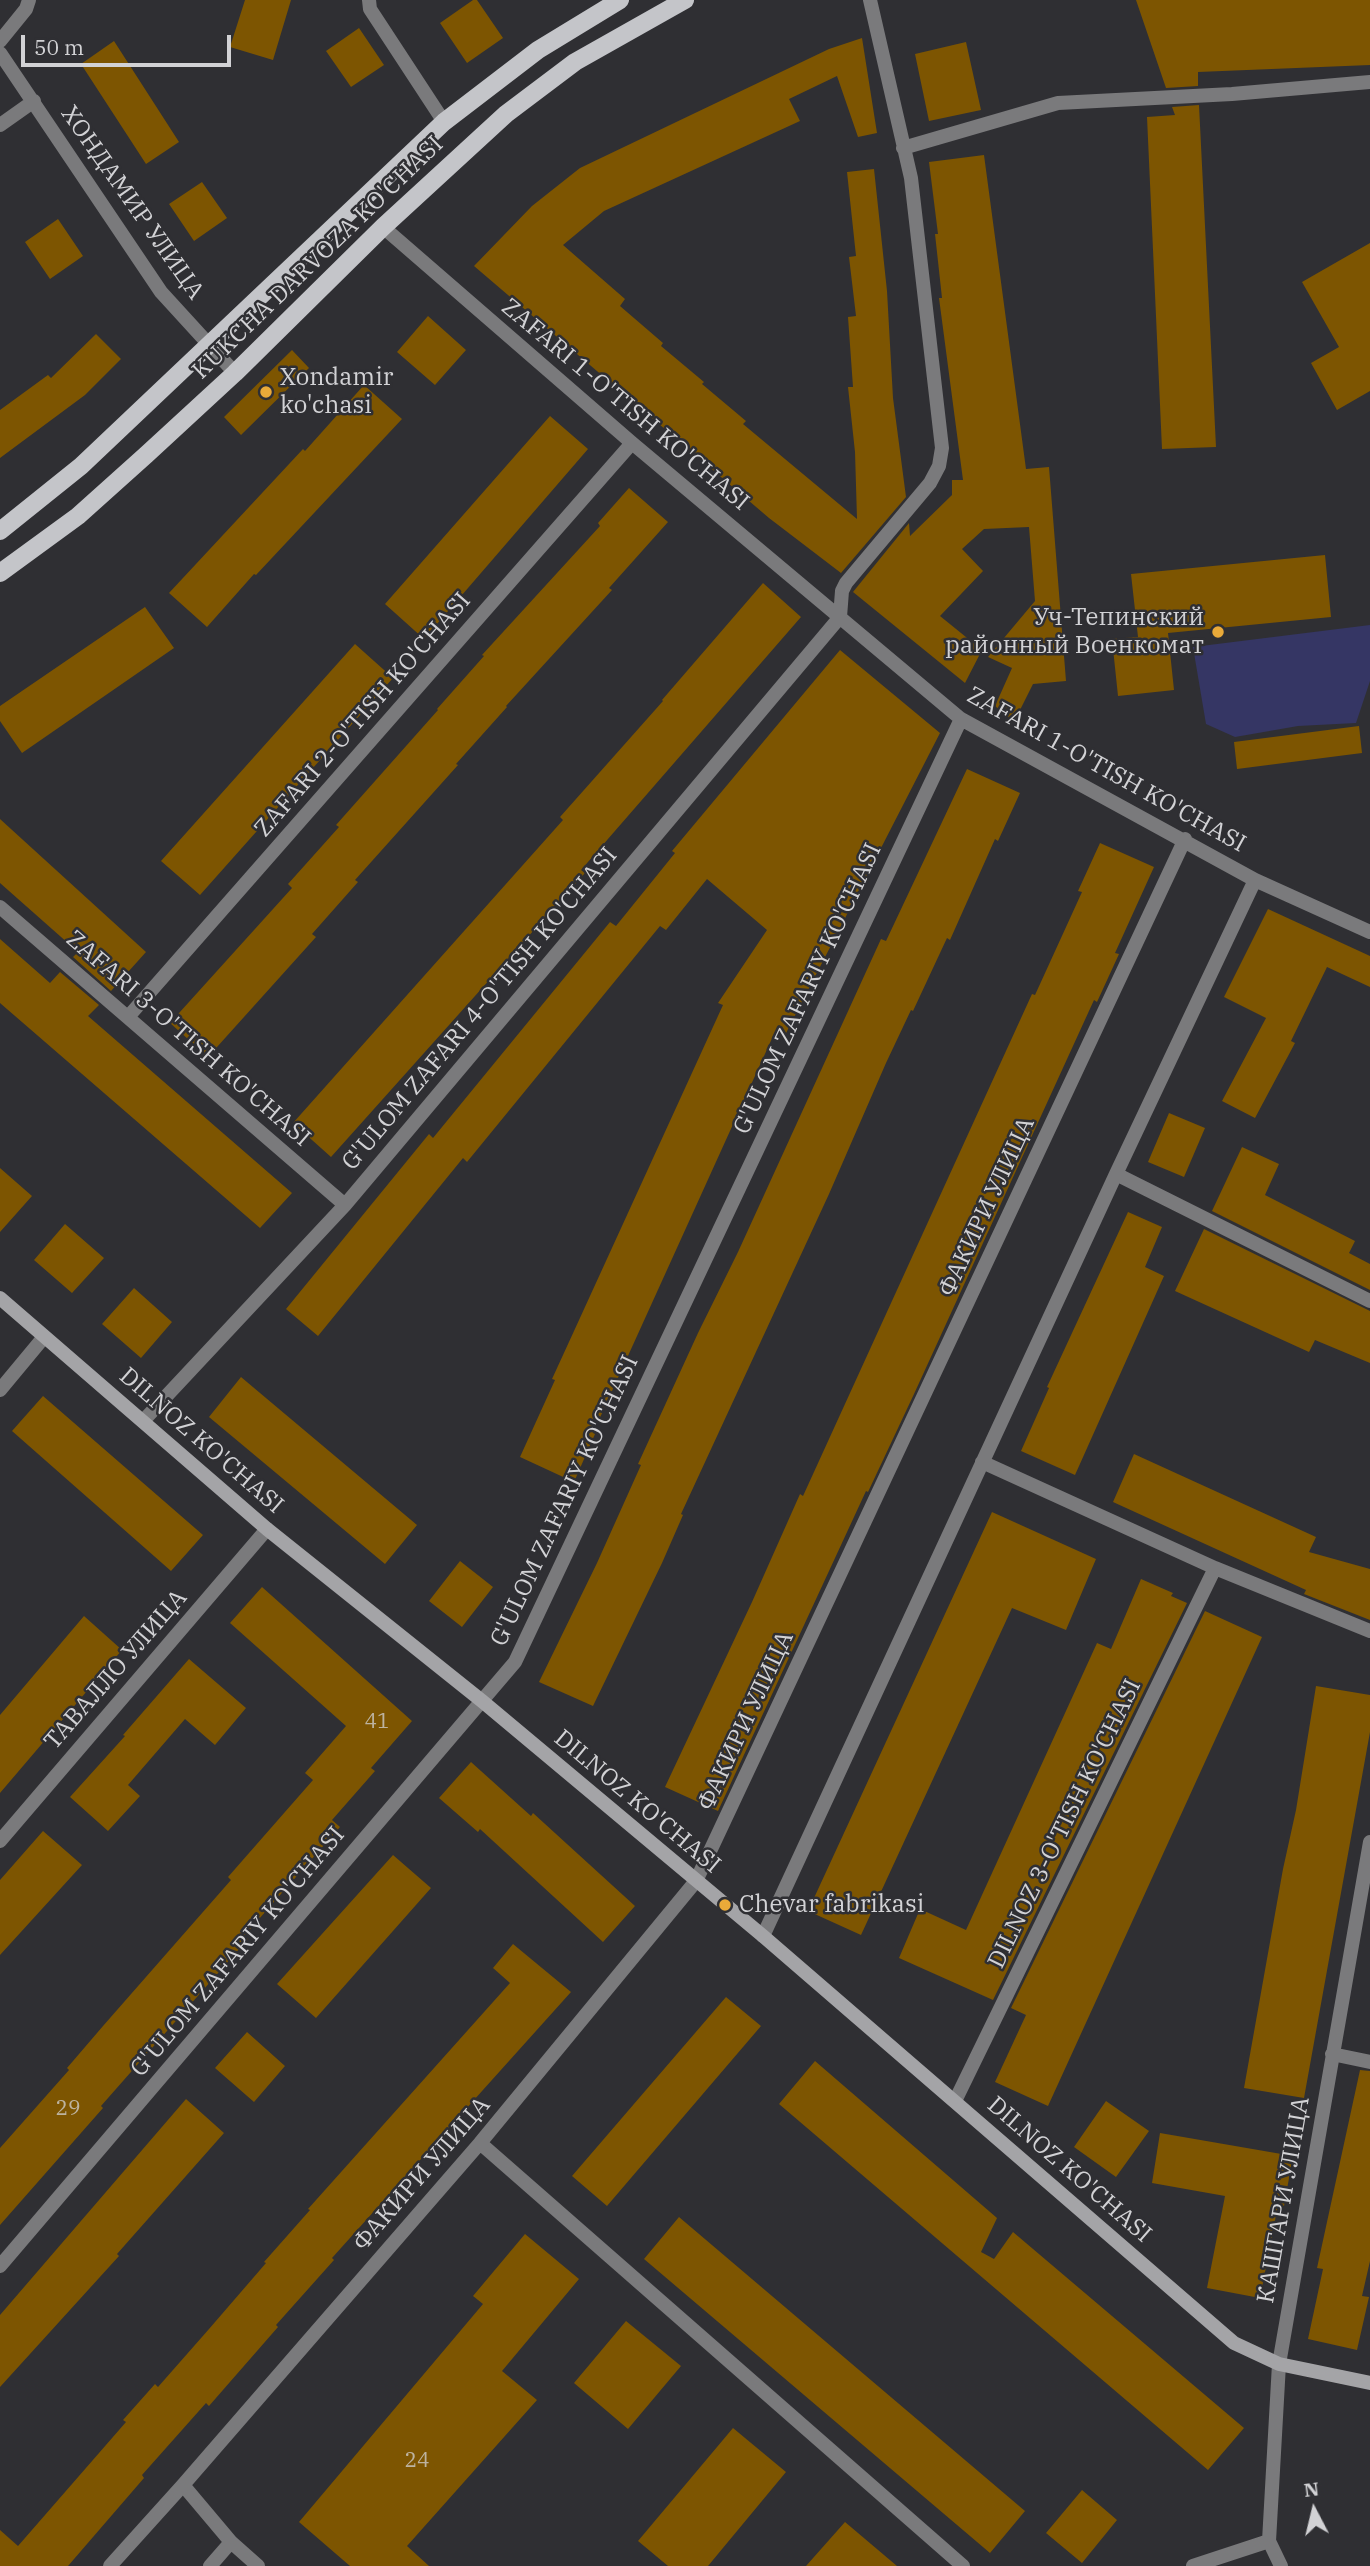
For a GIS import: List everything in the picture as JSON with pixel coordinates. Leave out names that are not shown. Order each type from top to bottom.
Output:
[{"type":"main road","name":"KUKCHA DARVOZA KO'CHASI","points":[[0,531],[81,466],[444,122],[538,50],[620,0]]},
{"type":"main road","name":"KUKCHA DARVOZA KO'CHASI","points":[[0,573],[78,516],[235,373],[383,227],[506,114],[551,78],[600,47],[685,0]]},
{"type":"street","points":[[0,41],[26,9],[29,0]]},
{"type":"street","points":[[369,0],[370,9],[444,122]]},
{"type":"street","points":[[839,617],[842,591],[846,583],[930,483],[939,466],[942,448],[911,177],[870,0]]},
{"type":"street","name":"ХОНДАМИР УЛИЦА","points":[[0,53],[161,292],[235,373]]},
{"type":"street","points":[[903,148],[1058,103],[1233,94],[1370,82]]},
{"type":"street","points":[[0,125],[34,102]]},
{"type":"street","name":"ZAFARI 1-O'TISH KO'CHASI","points":[[383,227],[632,443],[961,719],[1185,839],[1255,880],[1370,932]]},
{"type":"street","name":"ZAFARI 2-O'TISH KO'CHASI","points":[[128,1017],[632,443]]},
{"type":"street","name":"G'ULOM ZAFARI 4-O'TISH KO'CHASI","points":[[144,1420],[345,1205],[839,617]]},
{"type":"street","name":"G'ULOM ZAFARIY KO'CHASI","points":[[0,2266],[515,1662],[961,719]]},
{"type":"street","name":"ФАКИРИ УЛИЦА","points":[[110,2566],[480,2143],[696,1881],[1185,839]]},
{"type":"street","points":[[763,1936],[1255,880]]},
{"type":"street","name":"ZAFARI 3-O'TISH KO'CHASI","points":[[0,907],[345,1205]]},
{"type":"street","points":[[1116,1174],[1370,1300]]},
{"type":"street","name":"DILNOZ KO'CHASI","points":[[0,1298],[267,1529],[482,1701],[763,1936],[1234,2343],[1279,2364],[1370,2383]]},
{"type":"street","points":[[0,1390],[44,1337]]},
{"type":"street","points":[[982,1462],[1215,1568],[1370,1631]]},
{"type":"street","name":"ТАВАЛЛО УЛИЦА","points":[[0,1841],[267,1529]]},
{"type":"street","name":"DILNOZ 3-O'TISH KO'CHASI","points":[[955,2101],[1215,1568]]},
{"type":"street","name":"КАШГАРИ УЛИЦА","points":[[1281,2566],[1269,2541],[1279,2364],[1370,1842]]},
{"type":"street","points":[[1332,2054],[1370,2062]]},
{"type":"street","points":[[480,2143],[963,2566]]},
{"type":"street","points":[[183,2485],[231,2542],[258,2566]]},
{"type":"street","points":[[1193,2566],[1269,2541]]},
{"type":"street","points":[[210,2566],[231,2542]]},
{"type":"shaded area","points":[[1370,625],[1370,681],[1356,723],[1298,726],[1235,737],[1206,724],[1193,647]]},
{"type":"building","points":[[245,0],[291,0],[273,60],[230,47]]},
{"type":"building","points":[[473,0],[477,0],[503,38],[467,63],[440,23]]},
{"type":"building","points":[[1136,0],[1370,0],[1370,65],[1198,72],[1198,86],[1166,88]]},
{"type":"building","points":[[359,28],[384,65],[351,87],[326,51]]},
{"type":"building","points":[[862,38],[877,133],[858,137],[837,76],[789,99],[800,121],[604,211],[563,245],[625,299],[620,306],[663,343],[661,346],[704,382],[702,384],[746,421],[743,424],[857,519],[855,452],[848,387],[853,387],[848,317],[856,316],[849,257],[856,256],[847,172],[874,169],[887,291],[893,398],[906,497],[841,573],[769,518],[474,266],[532,206],[580,168],[829,49]]},
{"type":"building","points":[[114,41],[179,142],[146,164],[81,64]]},
{"type":"building","points":[[966,42],[981,110],[929,121],[915,54]]},
{"type":"building","points":[[1199,105],[1216,447],[1162,449],[1147,117],[1175,115],[1172,107]]},
{"type":"building","points":[[984,155],[1026,469],[1049,467],[1066,681],[1033,684],[1014,722],[995,706],[1012,668],[988,657],[1035,601],[1029,527],[984,529],[962,549],[983,571],[940,616],[982,650],[965,683],[853,592],[909,523],[910,536],[952,495],[952,480],[963,480],[939,298],[942,298],[935,234],[938,234],[929,162]]},
{"type":"building","points":[[202,182],[227,218],[194,241],[169,204]]},
{"type":"building","points":[[58,219],[83,256],[50,279],[25,242]]},
{"type":"building","points":[[1370,243],[1370,391],[1337,410],[1311,363],[1339,347],[1302,282]]},
{"type":"building","points":[[428,316],[466,350],[435,385],[397,352]]},
{"type":"building","points":[[96,334],[121,359],[85,395],[0,458],[0,410],[48,375],[51,378]]},
{"type":"building","name":"Xondamir ko'chasi","points":[[292,350],[309,368],[241,435],[224,417]]},
{"type":"building","points":[[364,385],[402,419],[207,627],[169,593]]},
{"type":"building","points":[[550,416],[588,449],[424,639],[385,604]]},
{"type":"building","points":[[629,488],[668,522],[609,588],[612,590],[506,706],[456,764],[458,765],[355,880],[358,882],[312,934],[316,937],[208,1057],[170,1023],[292,888],[288,884],[339,827],[336,825],[438,710],[484,656],[482,655],[600,526],[598,523]]},
{"type":"building","points":[[1325,555],[1331,617],[1168,633],[1174,690],[1118,696],[1112,639],[1138,637],[1131,574]]},
{"type":"building","points":[[763,583],[801,617],[581,870],[585,873],[331,1157],[293,1123],[563,820],[560,817]]},
{"type":"building","points":[[145,607],[174,648],[22,753],[0,721],[0,706]]},
{"type":"building","points":[[355,644],[393,678],[200,895],[161,861]]},
{"type":"building","points":[[840,650],[940,733],[783,1039],[774,1034],[593,1433],[595,1434],[574,1482],[520,1457],[555,1380],[552,1379],[723,1005],[718,1003],[767,930],[707,879],[666,930],[660,926],[467,1162],[463,1158],[318,1336],[286,1309],[429,1134],[433,1138],[610,922],[616,926],[675,853],[672,851]]},
{"type":"building","points":[[1359,726],[1362,753],[1237,769],[1234,742]]},
{"type":"building","points":[[967,769],[1020,793],[998,841],[995,839],[950,940],[947,938],[886,1063],[829,1194],[681,1514],[683,1515],[662,1563],[593,1706],[539,1682],[597,1563],[641,1465],[638,1464],[881,939],[886,941]]},
{"type":"building","points":[[0,819],[146,952],[111,991],[73,957],[78,952],[0,883]]},
{"type":"building","points":[[1100,843],[1154,867],[1115,953],[1119,954],[1097,1002],[1094,1000],[914,1394],[868,1492],[866,1491],[718,1811],[665,1787],[800,1494],[803,1496],[1032,994],[1035,995],[1082,892],[1078,891]]},
{"type":"building","points":[[1268,909],[1370,956],[1370,987],[1327,967],[1291,1041],[1295,1043],[1255,1118],[1222,1101],[1266,1018],[1224,997]]},
{"type":"building","points":[[0,939],[50,983],[60,972],[99,1005],[88,1016],[292,1193],[260,1228],[0,1003]]},
{"type":"building","points":[[1169,1113],[1205,1128],[1184,1177],[1148,1162]]},
{"type":"building","points":[[1242,1147],[1279,1164],[1265,1195],[1355,1241],[1349,1253],[1370,1264],[1370,1290],[1212,1211]]},
{"type":"building","points":[[0,1168],[32,1196],[0,1232]]},
{"type":"building","points":[[1128,1212],[1162,1227],[1145,1267],[1164,1276],[1075,1475],[1021,1451],[1049,1388],[1047,1387]]},
{"type":"building","points":[[65,1224],[104,1258],[72,1293],[34,1260]]},
{"type":"building","points":[[1204,1229],[1370,1311],[1370,1363],[1315,1340],[1309,1352],[1175,1291]]},
{"type":"building","points":[[134,1288],[172,1322],[141,1358],[102,1324]]},
{"type":"building","points":[[241,1377],[417,1525],[385,1564],[209,1417]]},
{"type":"building","points":[[43,1396],[203,1535],[171,1571],[12,1431]]},
{"type":"building","points":[[1134,1454],[1316,1537],[1309,1552],[1370,1569],[1370,1620],[1304,1594],[1306,1590],[1113,1502]]},
{"type":"building","points":[[992,1512],[1096,1559],[1066,1630],[1012,1608],[861,1935],[808,1911]]},
{"type":"building","points":[[460,1561],[493,1587],[462,1627],[429,1601]]},
{"type":"building","points":[[1141,1579],[1173,1593],[1171,1596],[1187,1603],[993,2000],[899,1958],[920,1909],[966,1930],[1097,1643],[1111,1649]]},
{"type":"building","points":[[262,1587],[412,1721],[371,1768],[375,1771],[332,1820],[340,1827],[244,1936],[248,1939],[0,2225],[0,2148],[231,1880],[228,1877],[313,1780],[305,1773],[346,1726],[230,1623]]},
{"type":"building","points":[[1205,1611],[1262,1637],[1048,2106],[995,2082],[1026,2015],[1011,2008]]},
{"type":"building","points":[[84,1616],[122,1650],[0,1793],[0,1715]]},
{"type":"building","points":[[189,1659],[246,1708],[215,1745],[185,1719],[128,1785],[140,1796],[108,1831],[70,1797]]},
{"type":"building","points":[[1316,1686],[1370,1695],[1370,1732],[1304,2098],[1244,2088],[1296,1810]]},
{"type":"building","points":[[471,1762],[531,1816],[533,1813],[635,1906],[603,1942],[480,1829],[478,1832],[439,1798]]},
{"type":"building","points":[[43,1831],[82,1865],[0,1955],[0,1880]]},
{"type":"building","points":[[393,1855],[431,1888],[316,2018],[277,1984]]},
{"type":"building","points":[[513,1944],[571,1992],[332,2258],[334,2260],[276,2325],[278,2327],[209,2406],[206,2403],[142,2475],[144,2478],[68,2566],[0,2566],[0,2530],[18,2546],[126,2422],[123,2420],[155,2384],[158,2387],[209,2329],[310,2210],[308,2209],[510,1983],[493,1968]]},
{"type":"building","points":[[726,1997],[761,2026],[607,2206],[572,2176]]},
{"type":"building","points":[[247,2032],[285,2066],[254,2102],[215,2068]]},
{"type":"building","points":[[815,2061],[997,2218],[981,2252],[994,2259],[1013,2232],[1244,2428],[1208,2470],[779,2104]]},
{"type":"building","points":[[1360,2070],[1370,2071],[1370,2261],[1362,2296],[1369,2297],[1357,2350],[1308,2339],[1323,2269],[1317,2268]]},
{"type":"building","points":[[186,2099],[224,2133],[117,2254],[119,2256],[0,2387],[0,2315]]},
{"type":"building","points":[[1106,2101],[1149,2131],[1116,2177],[1074,2147]]},
{"type":"building","points":[[1160,2133],[1293,2156],[1284,2206],[1278,2205],[1260,2298],[1207,2288],[1225,2196],[1152,2183]]},
{"type":"building","points":[[679,2217],[1025,2511],[990,2553],[644,2259]]},
{"type":"building","points":[[525,2234],[579,2279],[502,2371],[537,2400],[407,2546],[429,2566],[350,2566],[299,2522],[483,2304],[473,2296]]},
{"type":"building","points":[[626,2321],[681,2366],[628,2429],[574,2383]]},
{"type":"building","points":[[733,2428],[786,2472],[708,2566],[668,2566],[638,2541]]},
{"type":"building","points":[[1082,2490],[1117,2520],[1082,2563],[1046,2533]]},
{"type":"building","points":[[845,2522],[897,2566],[806,2566]]},
{"type":"place","name":"Xondamir ko'chasi","points":[[266,392]]},
{"type":"place","name":"Уч-Тепинский районный Военкомат","points":[[1218,632]]},
{"type":"place","name":"Chevar fabrikasi","points":[[725,1905]]}]
